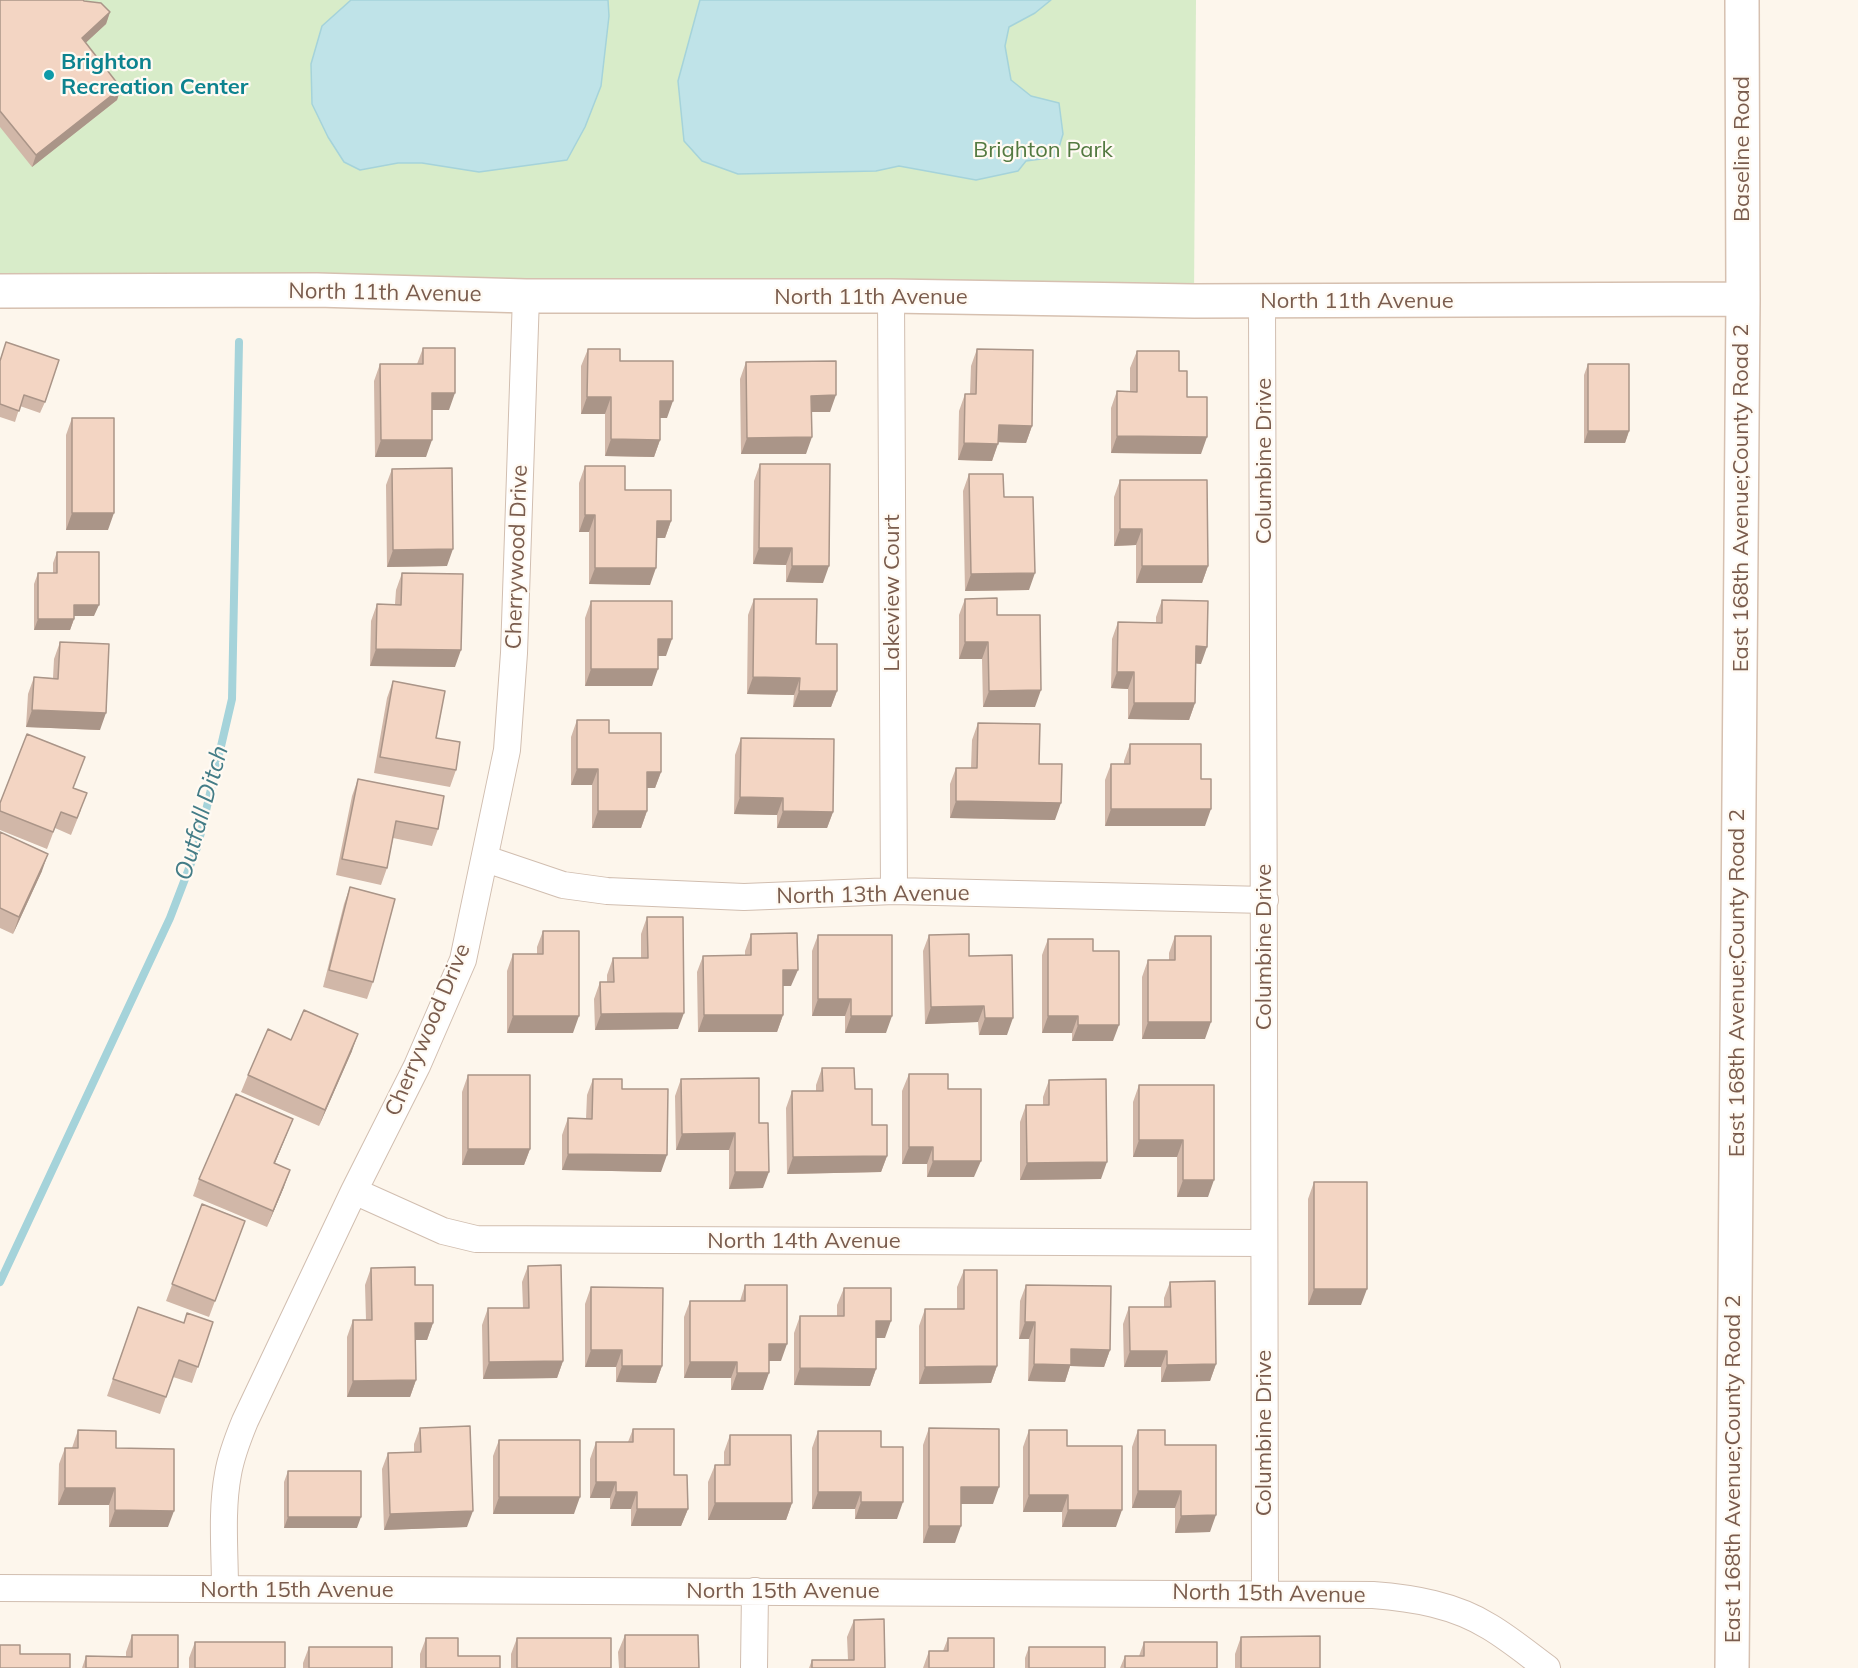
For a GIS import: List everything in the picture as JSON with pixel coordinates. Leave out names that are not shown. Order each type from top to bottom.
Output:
[{"type":"street","name":"Baseline Road","points":[[1742,0],[1743,299]]},
{"type":"street","name":"North 11th Avenue","points":[[0,291],[317,290],[526,296],[891,296],[1262,301],[1743,299]]},
{"type":"street","name":"Cherrywood Drive","points":[[225,1589],[225,1505],[228,1475],[233,1453],[245,1421],[354,1191],[417,1066],[463,960],[486,860],[507,750],[514,653],[526,296]]},
{"type":"street","name":"Lakeview Court","points":[[891,296],[894,891]]},
{"type":"street","name":"East 168th Avenue;County Road 2","points":[[1732,1668],[1743,299]]},
{"type":"street","name":"Columbine Drive","points":[[1262,301],[1265,900],[1262,1243],[1265,1593]]},
{"type":"street","name":"North 13th Avenue","points":[[486,860],[563,885],[607,891],[744,897],[894,891],[1265,900]]},
{"type":"street","name":"North 14th Avenue","points":[[354,1191],[443,1231],[476,1239],[1262,1243]]},
{"type":"street","name":"North 15th Avenue","points":[[0,1588],[1373,1595],[1406,1598],[1464,1614],[1489,1626],[1547,1668]]},
{"type":"street","points":[[754,1668],[755,1591]]},
{"type":"green space","name":"Brighton Park","points":[[0,0],[1196,0],[1194,301],[0,291]]},
{"type":"water","points":[[351,0],[608,0],[609,16],[601,86],[585,127],[567,160],[479,172],[422,163],[398,163],[360,170],[344,162],[328,137],[312,104],[311,64],[322,26]]},
{"type":"water","points":[[700,0],[1051,0],[1035,13],[1009,27],[1005,46],[1011,80],[1031,96],[1059,103],[1063,134],[1056,157],[1026,161],[1018,171],[976,180],[899,166],[876,171],[738,174],[702,161],[684,141],[678,81]]},
{"type":"building","name":"Brighton Recreation Center","points":[[0,0],[83,0],[101,3],[110,12],[82,38],[121,88],[36,155],[0,111]]},
{"type":"building","points":[[6,342],[59,360],[45,402],[24,395],[19,411],[0,404],[0,361]]},
{"type":"building","points":[[423,348],[455,348],[455,393],[432,393],[432,440],[381,440],[380,364],[423,364]]},
{"type":"building","points":[[588,349],[620,349],[620,361],[673,361],[673,401],[660,401],[660,440],[611,439],[611,397],[587,397]]},
{"type":"building","points":[[977,349],[1033,350],[1032,426],[999,425],[998,444],[964,443],[965,394],[976,394]]},
{"type":"building","points":[[1137,351],[1179,351],[1179,371],[1187,371],[1187,397],[1207,397],[1207,437],[1117,436],[1117,391],[1137,392]]},
{"type":"building","points":[[836,361],[836,395],[811,396],[812,437],[747,438],[746,362]]},
{"type":"building","points":[[1588,364],[1629,364],[1629,431],[1588,431]]},
{"type":"building","points":[[72,418],[114,418],[114,513],[72,513]]},
{"type":"building","points":[[760,464],[830,464],[829,566],[792,566],[792,548],[759,548]]},
{"type":"building","points":[[585,466],[625,466],[625,490],[671,490],[671,521],[657,521],[656,568],[595,568],[595,515],[585,515]]},
{"type":"building","points":[[452,468],[453,549],[393,550],[392,469]]},
{"type":"building","points":[[969,474],[1003,474],[1004,497],[1033,497],[1035,573],[971,574]]},
{"type":"building","points":[[1120,480],[1207,480],[1208,566],[1142,566],[1142,529],[1120,529]]},
{"type":"building","points":[[57,552],[99,552],[99,605],[74,605],[74,619],[38,619],[38,573],[57,573]]},
{"type":"building","points":[[402,573],[463,574],[461,650],[376,649],[377,604],[401,605]]},
{"type":"building","points":[[997,598],[997,615],[1040,615],[1041,690],[989,691],[988,642],[965,642],[965,599]]},
{"type":"building","points":[[754,599],[817,599],[816,644],[837,644],[837,691],[799,691],[800,678],[753,677]]},
{"type":"building","points":[[1162,600],[1208,601],[1207,647],[1196,646],[1195,703],[1134,703],[1134,672],[1117,672],[1118,622],[1162,623]]},
{"type":"building","points":[[591,601],[672,601],[672,639],[658,639],[658,669],[591,669]]},
{"type":"building","points":[[60,642],[109,644],[106,713],[32,710],[34,677],[58,679]]},
{"type":"building","points":[[393,681],[445,691],[436,738],[460,742],[456,770],[380,757]]},
{"type":"building","points":[[577,720],[609,720],[609,733],[661,733],[661,772],[647,772],[647,811],[598,811],[598,769],[577,769]]},
{"type":"building","points":[[978,723],[1040,724],[1039,764],[1062,764],[1061,803],[956,801],[956,768],[977,768]]},
{"type":"building","points":[[27,734],[85,757],[73,788],[87,793],[77,818],[61,812],[53,832],[0,811],[0,803]]},
{"type":"building","points":[[741,738],[834,739],[833,812],[783,811],[783,798],[740,797]]},
{"type":"building","points":[[1130,744],[1201,744],[1201,779],[1211,779],[1211,809],[1111,809],[1111,764],[1130,764]]},
{"type":"building","points":[[358,779],[444,796],[438,829],[396,821],[387,868],[342,859]]},
{"type":"building","points":[[0,832],[48,854],[19,917],[0,908]]},
{"type":"building","points":[[350,887],[395,899],[373,982],[329,970]]},
{"type":"building","points":[[647,917],[683,917],[684,1013],[601,1014],[600,982],[614,982],[613,958],[648,958]]},
{"type":"building","points":[[543,931],[579,931],[579,1016],[513,1016],[513,954],[543,954]]},
{"type":"building","points":[[797,933],[798,970],[783,970],[783,1015],[704,1015],[703,956],[751,955],[751,934]]},
{"type":"building","points":[[969,934],[969,956],[1012,955],[1013,1018],[985,1018],[984,1006],[931,1007],[929,935]]},
{"type":"building","points":[[818,935],[892,935],[892,1016],[851,1016],[851,999],[818,999]]},
{"type":"building","points":[[1175,936],[1211,936],[1211,1022],[1148,1022],[1148,960],[1175,960]]},
{"type":"building","points":[[1048,939],[1093,939],[1093,951],[1119,951],[1119,1025],[1078,1025],[1078,1016],[1048,1016]]},
{"type":"building","points":[[304,1010],[358,1034],[325,1110],[248,1075],[268,1029],[291,1040]]},
{"type":"building","points":[[822,1068],[854,1068],[855,1089],[872,1089],[872,1125],[887,1125],[887,1156],[793,1157],[792,1091],[823,1091]]},
{"type":"building","points":[[909,1074],[948,1074],[948,1089],[981,1089],[981,1161],[933,1161],[933,1147],[909,1147]]},
{"type":"building","points":[[468,1075],[530,1075],[530,1149],[468,1149]]},
{"type":"building","points":[[759,1078],[759,1123],[768,1123],[769,1172],[735,1172],[735,1133],[682,1134],[681,1079]]},
{"type":"building","points":[[593,1079],[622,1079],[622,1089],[668,1089],[667,1155],[568,1154],[568,1118],[592,1119]]},
{"type":"building","points":[[1106,1079],[1107,1162],[1027,1163],[1026,1105],[1049,1105],[1049,1080]]},
{"type":"building","points":[[1139,1085],[1214,1085],[1214,1180],[1183,1180],[1183,1140],[1139,1140]]},
{"type":"building","points":[[236,1094],[293,1119],[274,1163],[290,1170],[273,1211],[199,1179]]},
{"type":"building","points":[[1314,1182],[1367,1182],[1367,1289],[1314,1289]]},
{"type":"building","points":[[202,1204],[245,1221],[215,1301],[172,1284]]},
{"type":"building","points":[[561,1265],[563,1361],[489,1362],[488,1308],[529,1308],[528,1266]]},
{"type":"building","points":[[415,1267],[415,1285],[433,1285],[433,1323],[415,1323],[416,1380],[353,1381],[353,1320],[372,1320],[371,1268]]},
{"type":"building","points":[[964,1270],[997,1270],[997,1366],[925,1367],[925,1309],[964,1309]]},
{"type":"building","points":[[1215,1281],[1216,1364],[1167,1365],[1167,1351],[1130,1351],[1129,1307],[1171,1307],[1170,1282]]},
{"type":"building","points":[[745,1285],[787,1285],[787,1344],[769,1344],[769,1373],[737,1373],[737,1362],[690,1362],[690,1301],[745,1301]]},
{"type":"building","points":[[1026,1285],[1111,1286],[1110,1350],[1071,1349],[1071,1365],[1034,1364],[1035,1322],[1025,1322]]},
{"type":"building","points":[[591,1287],[663,1288],[662,1366],[622,1366],[622,1350],[591,1350]]},
{"type":"building","points":[[844,1288],[891,1288],[891,1321],[876,1321],[876,1369],[800,1368],[800,1316],[844,1316]]},
{"type":"building","points":[[138,1307],[184,1323],[187,1313],[213,1322],[198,1367],[179,1360],[166,1397],[113,1379]]},
{"type":"building","points":[[470,1426],[473,1511],[390,1514],[388,1453],[421,1452],[420,1428]]},
{"type":"building","points":[[929,1428],[999,1429],[999,1487],[961,1487],[961,1526],[929,1526]]},
{"type":"building","points":[[633,1429],[674,1429],[674,1475],[687,1475],[688,1509],[637,1509],[637,1492],[616,1492],[616,1482],[596,1482],[596,1442],[633,1442]]},
{"type":"building","points":[[78,1430],[116,1431],[116,1448],[174,1449],[174,1511],[115,1510],[115,1488],[65,1488],[65,1448],[78,1448]]},
{"type":"building","points":[[1029,1430],[1067,1430],[1067,1446],[1122,1446],[1122,1510],[1068,1510],[1068,1495],[1029,1495]]},
{"type":"building","points":[[1138,1430],[1165,1430],[1165,1445],[1216,1445],[1216,1515],[1181,1516],[1181,1491],[1138,1491]]},
{"type":"building","points":[[818,1431],[881,1431],[881,1447],[903,1447],[903,1502],[861,1502],[861,1492],[818,1492]]},
{"type":"building","points":[[730,1435],[791,1435],[792,1503],[715,1503],[715,1465],[730,1465]]},
{"type":"building","points":[[499,1440],[580,1440],[580,1497],[499,1497]]},
{"type":"building","points":[[288,1471],[361,1471],[361,1517],[288,1517]]},
{"type":"building","points":[[884,1619],[885,1668],[812,1668],[812,1660],[854,1660],[854,1620]]},
{"type":"building","points":[[132,1635],[178,1635],[178,1668],[86,1668],[86,1656],[132,1657]]},
{"type":"building","points":[[625,1635],[698,1635],[699,1668],[625,1668]]},
{"type":"building","points":[[1320,1636],[1320,1668],[1241,1668],[1241,1637]]},
{"type":"building","points":[[426,1638],[458,1638],[458,1656],[500,1656],[500,1668],[426,1668]]},
{"type":"building","points":[[517,1638],[611,1638],[611,1668],[517,1668]]},
{"type":"building","points":[[948,1638],[994,1638],[994,1668],[929,1668],[929,1651],[948,1651]]},
{"type":"building","points":[[195,1642],[285,1642],[285,1668],[195,1668]]},
{"type":"building","points":[[1144,1642],[1217,1642],[1217,1668],[1125,1668],[1125,1656],[1144,1656]]},
{"type":"building","points":[[0,1645],[20,1645],[20,1654],[70,1654],[70,1668],[0,1668]]},
{"type":"building","points":[[309,1647],[392,1647],[392,1668],[309,1668]]},
{"type":"building","points":[[1029,1647],[1105,1647],[1105,1668],[1029,1668]]},
{"type":"waterway","name":"Outfall Ditch","points":[[0,1282],[170,918],[198,845],[232,699],[239,342]]},
{"type":"place","name":"Brighton Recreation Center","points":[[49,75]]}]
